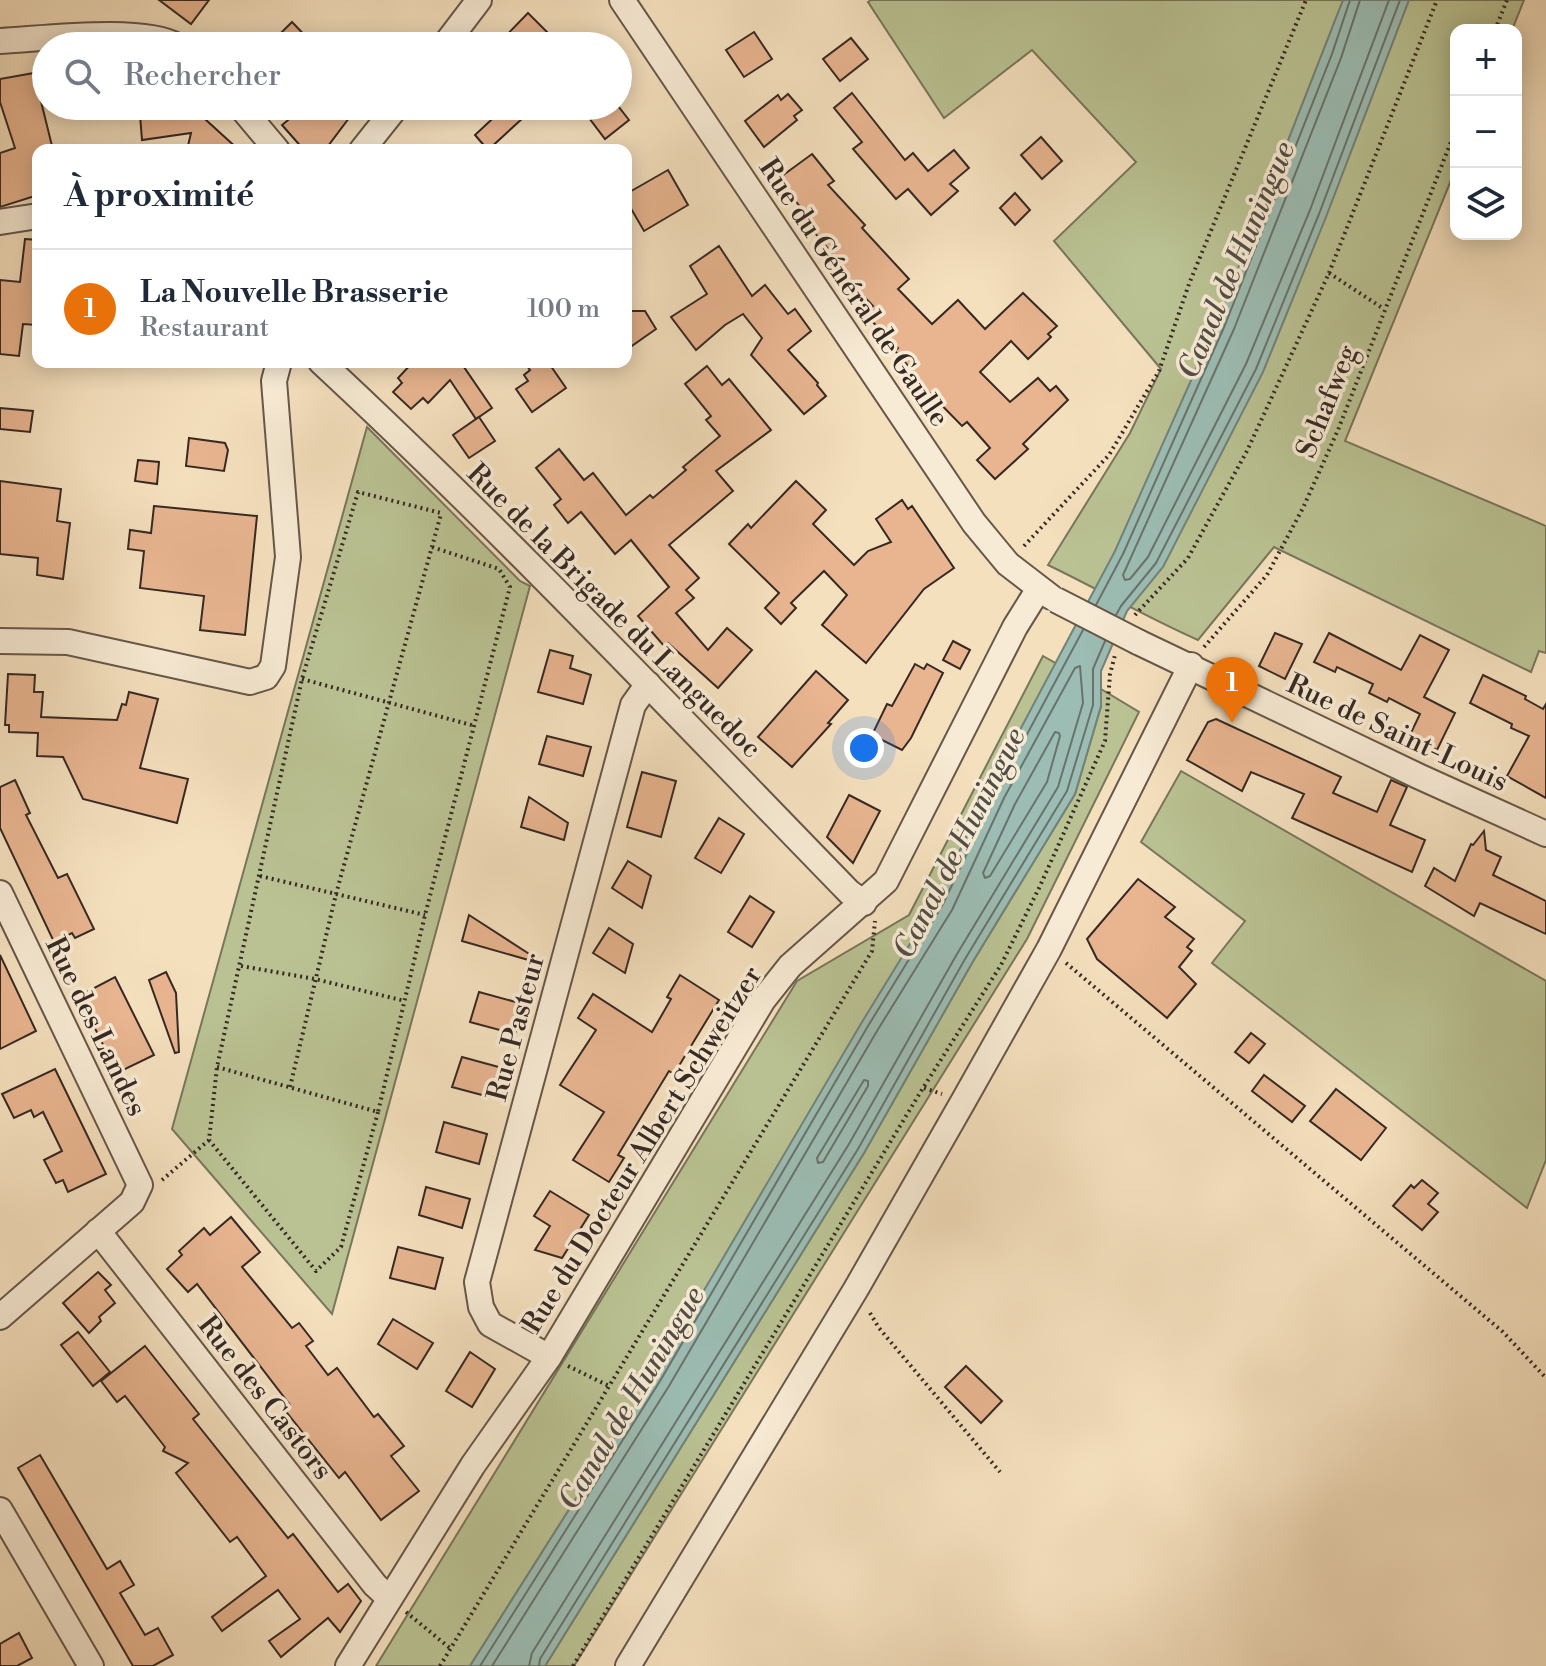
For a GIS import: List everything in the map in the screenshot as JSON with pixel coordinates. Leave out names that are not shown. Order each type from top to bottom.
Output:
[{"type":"street","points":[[455,32],[479,0]]},
{"type":"street","name":"Rue du Général de Gaulle","points":[[622,0],[974,523],[1008,564],[1047,595],[1128,645]]},
{"type":"street","points":[[0,41],[32,39]]},
{"type":"street","points":[[252,120],[272,144]]},
{"type":"street","points":[[367,144],[386,120]]},
{"type":"street","points":[[0,222],[32,217]]},
{"type":"street","points":[[0,641],[68,642],[250,682],[266,677],[273,666],[288,557],[274,381],[277,368]]},
{"type":"street","name":"Rue de la Brigade du Languedoc","points":[[327,368],[449,484],[849,892],[864,903]]},
{"type":"street","name":"Rue du Docteur Albert Schweitzer","points":[[348,1666],[473,1465],[549,1357],[763,1000],[790,966],[886,881],[1015,627],[1047,595]]},
{"type":"street","name":"Rue de Saint-Louis","points":[[1128,645],[1191,665],[1418,776],[1546,834]]},
{"type":"street","points":[[630,1665],[856,1289],[1049,949],[1191,665]]},
{"type":"street","name":"Rue Pasteur","points":[[549,1357],[490,1324],[481,1307],[477,1282],[633,705],[648,684]]},
{"type":"street","name":"Rue des Landes","points":[[0,893],[140,1185]]},
{"type":"street","points":[[0,1317],[132,1202],[140,1185]]},
{"type":"street","name":"Rue des Castors","points":[[98,1231],[375,1585],[389,1598]]},
{"type":"street","points":[[0,1510],[91,1666]]},
{"type":"path","points":[[1008,564],[1109,455],[1159,371],[1189,284],[1306,0]]},
{"type":"path","points":[[1133,617],[1188,558],[1247,451],[1329,273],[1437,0]]},
{"type":"path","points":[[1497,24],[1507,0]]},
{"type":"path","name":"Schafweg","points":[[1191,665],[1267,575],[1303,508],[1338,430],[1450,144]]},
{"type":"path","points":[[1329,273],[1384,309]]},
{"type":"path","points":[[140,1185],[162,1180],[209,1140],[217,1067],[302,679],[358,492],[441,513],[336,894],[290,1087]]},
{"type":"path","points":[[209,1140],[316,1271],[341,1247],[510,587],[499,569],[432,547]]},
{"type":"path","points":[[573,1666],[923,1088],[1001,965],[1105,741],[1110,674],[1128,645]]},
{"type":"path","points":[[302,679],[475,726]]},
{"type":"path","points":[[260,876],[425,915]]},
{"type":"path","points":[[440,1666],[872,951],[875,920],[864,903]]},
{"type":"path","points":[[1049,949],[1503,1332],[1546,1378]]},
{"type":"path","points":[[241,966],[315,979],[405,1001]]},
{"type":"path","points":[[217,1067],[378,1112]]},
{"type":"path","points":[[856,1289],[879,1328],[1000,1472]]},
{"type":"path","points":[[549,1357],[609,1386]]},
{"type":"path","points":[[389,1598],[451,1649]]},
{"type":"green space","points":[[1524,0],[1514,24],[1450,24],[1450,183],[1345,441],[1546,526],[1546,653],[1539,651],[1531,672],[1274,547],[1198,640],[1048,565],[1130,433],[1161,369],[1054,241],[1136,162],[1032,50],[944,118],[868,2]]},
{"type":"green space","points":[[367,427],[520,581],[530,586],[332,1314],[172,1129]]},
{"type":"green space","points":[[1043,656],[1057,664],[988,790],[937,900],[653,1377],[470,1666],[376,1666],[797,981],[909,915]]},
{"type":"green space","points":[[1101,689],[1139,712],[1027,939],[574,1666],[545,1666],[864,1153],[972,963],[1075,794],[1101,706]]},
{"type":"green space","points":[[1181,771],[1546,981],[1546,1160],[1527,1208],[1212,963],[1245,921],[1141,842]]},
{"type":"water","points":[[1343,0],[1409,0],[1263,372],[1163,567],[1127,611],[1101,671],[1101,706],[1075,794],[972,963],[864,1153],[545,1666],[470,1666],[653,1377],[937,900],[988,790],[1115,551],[1217,322]]},
{"type":"building","points":[[159,0],[209,0],[191,24]]},
{"type":"building","points":[[528,13],[547,32],[510,32]]},
{"type":"building","points":[[292,22],[302,32],[282,32]]},
{"type":"building","points":[[754,32],[772,59],[744,77],[726,50]]},
{"type":"building","points":[[851,38],[868,59],[840,81],[823,59]]},
{"type":"building","points":[[32,73],[32,120],[46,120],[52,144],[32,144],[32,197],[0,207],[0,153],[15,148],[0,102],[0,79]]},
{"type":"building","points":[[852,93],[905,160],[913,153],[928,171],[954,150],[969,168],[950,184],[958,191],[931,215],[908,189],[896,199],[853,149],[862,142],[834,108]]},
{"type":"building","points":[[788,94],[802,110],[794,116],[797,120],[764,147],[745,121],[778,95],[781,100]]},
{"type":"building","points":[[140,120],[206,120],[232,144],[188,144],[191,133],[142,140]]},
{"type":"building","points":[[288,120],[348,120],[330,144],[299,144],[282,125]]},
{"type":"building","points":[[491,120],[521,120],[495,144],[483,144],[475,135]]},
{"type":"building","points":[[591,120],[629,120],[605,139]]},
{"type":"building","points":[[1041,137],[1062,161],[1042,179],[1021,155]]},
{"type":"building","points":[[812,154],[834,181],[828,185],[909,279],[898,289],[932,324],[958,300],[985,329],[1023,293],[1057,326],[1048,334],[1051,337],[1028,359],[1011,341],[980,372],[1010,402],[1038,378],[1050,391],[1056,386],[1068,400],[1023,444],[1028,449],[995,479],[977,460],[990,448],[967,422],[962,426],[914,377],[916,375],[895,351],[898,348],[865,314],[873,306],[835,266],[840,263],[809,226],[813,223],[782,184],[782,176]]},
{"type":"building","points":[[668,170],[688,205],[644,231],[632,210],[632,191]]},
{"type":"building","points":[[1015,193],[1030,210],[1015,225],[1000,208]]},
{"type":"building","points":[[25,239],[32,240],[32,325],[23,324],[19,356],[0,354],[0,280],[20,282]]},
{"type":"building","points":[[719,246],[752,296],[765,285],[788,314],[795,309],[811,331],[788,350],[826,396],[804,414],[751,355],[762,338],[743,314],[696,350],[671,317],[707,294],[690,266]]},
{"type":"building","points":[[632,311],[645,311],[656,329],[632,346]]},
{"type":"building","points":[[707,366],[722,385],[729,379],[771,430],[716,471],[733,491],[669,545],[699,578],[686,590],[694,598],[676,613],[708,650],[727,628],[752,650],[718,688],[668,643],[664,646],[638,616],[669,587],[631,540],[615,554],[581,512],[568,523],[554,505],[561,499],[536,468],[559,449],[584,480],[593,473],[626,515],[650,495],[653,498],[720,436],[706,420],[711,416],[685,384]]},
{"type":"building","points":[[407,368],[465,368],[492,408],[476,419],[450,380],[428,403],[423,398],[411,409],[393,392],[402,383],[398,378]]},
{"type":"building","points":[[528,368],[552,368],[566,388],[532,412],[516,389],[528,381],[524,375]]},
{"type":"building","points":[[0,408],[33,411],[30,432],[0,429]]},
{"type":"building","points":[[479,417],[495,441],[469,458],[453,435]]},
{"type":"building","points":[[189,438],[225,443],[228,450],[224,471],[186,466]]},
{"type":"building","points":[[138,460],[159,462],[157,484],[135,481]]},
{"type":"building","points":[[0,481],[61,489],[57,521],[70,523],[63,579],[37,575],[38,558],[0,554]]},
{"type":"building","points":[[796,481],[826,510],[813,524],[854,565],[868,551],[891,542],[876,519],[902,500],[908,509],[912,506],[954,568],[924,589],[866,663],[822,625],[847,595],[824,571],[791,603],[796,608],[781,624],[765,608],[779,593],[729,544],[748,524],[751,528]]},
{"type":"building","points":[[154,506],[257,516],[245,635],[200,630],[204,596],[140,588],[144,551],[128,549],[130,530],[151,533]]},
{"type":"building","points":[[1275,633],[1302,644],[1285,679],[1259,666]]},
{"type":"building","points":[[1329,633],[1401,670],[1420,635],[1449,650],[1424,697],[1455,713],[1437,750],[1409,737],[1420,714],[1389,698],[1387,702],[1369,693],[1373,684],[1337,667],[1335,672],[1314,662]]},
{"type":"building","points":[[953,641],[970,650],[960,669],[943,660]]},
{"type":"building","points":[[550,650],[573,656],[570,668],[591,675],[583,704],[538,692]]},
{"type":"building","points":[[915,664],[924,669],[927,664],[943,673],[902,750],[872,735],[887,704],[892,706]]},
{"type":"building","points":[[816,671],[848,700],[792,767],[758,737]]},
{"type":"building","points":[[8,674],[35,675],[34,692],[43,692],[41,717],[117,720],[129,692],[158,699],[140,768],[188,779],[177,823],[83,799],[63,757],[37,756],[38,733],[9,732],[9,725],[5,725]]},
{"type":"building","points":[[1483,675],[1526,696],[1525,699],[1543,709],[1546,704],[1546,798],[1507,776],[1529,736],[1470,703]]},
{"type":"building","points":[[1216,719],[1341,777],[1333,793],[1377,812],[1391,780],[1407,787],[1390,825],[1425,840],[1412,872],[1292,818],[1304,794],[1251,772],[1242,791],[1187,760],[1208,722]]},
{"type":"building","points":[[547,736],[591,747],[583,776],[539,764]]},
{"type":"building","points":[[642,772],[676,781],[661,837],[627,827]]},
{"type":"building","points":[[15,780],[30,813],[26,815],[58,878],[67,874],[94,929],[75,938],[72,933],[54,942],[0,828],[0,787]]},
{"type":"building","points":[[849,795],[880,811],[853,863],[827,837]]},
{"type":"building","points":[[529,797],[568,823],[564,840],[521,827]]},
{"type":"building","points":[[719,818],[744,834],[721,873],[695,858]]},
{"type":"building","points":[[1484,831],[1486,850],[1501,857],[1493,875],[1546,901],[1546,934],[1480,903],[1474,916],[1425,886],[1434,868],[1455,881],[1471,844]]},
{"type":"building","points":[[628,861],[651,876],[642,908],[612,888]]},
{"type":"building","points":[[1138,879],[1175,907],[1165,917],[1194,939],[1187,947],[1192,951],[1179,967],[1196,984],[1167,1018],[1097,959],[1087,939]]},
{"type":"building","points":[[750,896],[774,912],[752,947],[728,932]]},
{"type":"building","points":[[469,915],[534,957],[532,961],[462,941]]},
{"type":"building","points":[[609,928],[633,944],[625,973],[593,953]]},
{"type":"building","points":[[0,955],[36,1031],[0,1049]]},
{"type":"building","points":[[166,972],[176,993],[179,1052],[175,1053],[149,980]]},
{"type":"building","points":[[680,975],[719,1000],[674,1074],[669,1071],[618,1155],[624,1158],[609,1182],[573,1160],[604,1112],[560,1085],[596,1030],[578,1018],[593,994],[652,1032],[671,999],[667,997]]},
{"type":"building","points":[[115,977],[154,1055],[117,1073],[79,996]]},
{"type":"building","points":[[479,992],[523,1004],[515,1034],[470,1022]]},
{"type":"building","points":[[1251,1033],[1265,1044],[1249,1063],[1235,1052]]},
{"type":"building","points":[[462,1057],[506,1069],[497,1099],[452,1087]]},
{"type":"building","points":[[55,1069],[106,1174],[68,1192],[63,1180],[56,1183],[44,1160],[62,1151],[43,1112],[34,1117],[31,1110],[14,1118],[2,1094]]},
{"type":"building","points":[[1264,1075],[1305,1106],[1292,1122],[1252,1091]]},
{"type":"building","points":[[1336,1089],[1386,1128],[1361,1160],[1310,1121]]},
{"type":"building","points":[[444,1122],[487,1134],[479,1164],[436,1152]]},
{"type":"building","points":[[1422,1180],[1438,1193],[1428,1204],[1438,1212],[1422,1230],[1393,1206],[1411,1185],[1414,1188]]},
{"type":"building","points":[[426,1187],[470,1199],[462,1228],[419,1215]]},
{"type":"building","points":[[550,1191],[589,1215],[562,1258],[535,1250],[550,1226],[534,1216]]},
{"type":"building","points":[[231,1217],[260,1252],[242,1267],[292,1328],[299,1323],[313,1341],[306,1346],[328,1375],[337,1368],[374,1417],[378,1414],[404,1446],[391,1456],[419,1491],[381,1520],[345,1472],[339,1478],[284,1409],[290,1405],[197,1284],[188,1292],[167,1269],[182,1255],[179,1251],[204,1228],[210,1235]]},
{"type":"building","points":[[398,1247],[443,1258],[435,1289],[390,1278]]},
{"type":"building","points":[[98,1272],[111,1285],[105,1290],[115,1303],[99,1317],[101,1321],[89,1333],[63,1303]]},
{"type":"building","points":[[393,1319],[433,1343],[417,1369],[378,1344]]},
{"type":"building","points":[[78,1332],[110,1372],[93,1386],[61,1345]]},
{"type":"building","points":[[145,1346],[199,1414],[193,1419],[288,1538],[293,1534],[338,1592],[348,1584],[361,1601],[340,1632],[328,1618],[281,1657],[269,1641],[300,1619],[278,1590],[222,1631],[212,1617],[266,1576],[237,1537],[230,1542],[176,1473],[188,1463],[163,1451],[165,1447],[125,1396],[117,1402],[101,1381]]},
{"type":"building","points":[[470,1352],[495,1369],[472,1407],[446,1391]]},
{"type":"building","points":[[966,1366],[1002,1401],[981,1423],[945,1387]]},
{"type":"building","points":[[40,1455],[107,1569],[120,1561],[134,1585],[120,1593],[145,1635],[158,1628],[173,1655],[153,1666],[133,1666],[18,1468]]},
{"type":"building","points":[[19,1633],[32,1658],[17,1666],[0,1666],[0,1644]]},
{"type":"place","name":"La Nouvelle Brasserie","points":[[1232,723]]},
{"type":"water label","name":"Canal de Huningue","points":[[1236,260]]},
{"type":"water label","name":"Canal de Huningue","points":[[959,843]]},
{"type":"water label","name":"Canal de Huningue","points":[[631,1398]]}]
